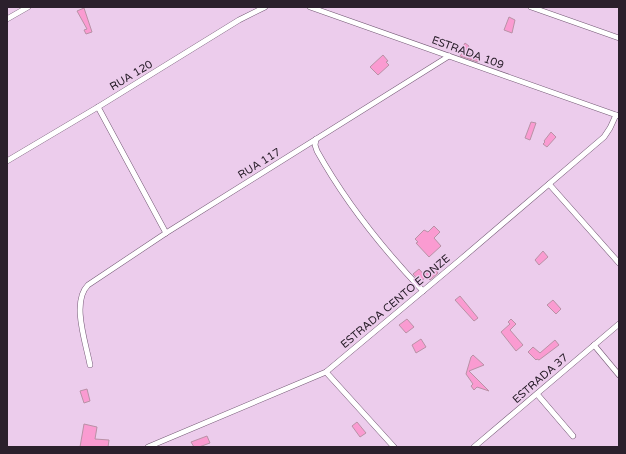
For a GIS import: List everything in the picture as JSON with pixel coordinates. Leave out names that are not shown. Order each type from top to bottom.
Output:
[{"type":"street","points":[[7,19],[28,7]]},
{"type":"street","name":"RUA 120","points":[[7,160],[98,107],[239,20],[265,7]]},
{"type":"street","name":"ESTRADA 109","points":[[310,7],[617,116]]},
{"type":"street","points":[[530,7],[619,38]]},
{"type":"street","name":"RUA 117","points":[[90,365],[79,309],[82,291],[93,280],[449,56]]},
{"type":"street","points":[[98,107],[166,233]]},
{"type":"street","name":"ESTRADA CENTO E ONZE","points":[[148,447],[326,372],[604,137],[617,116]]},
{"type":"street","points":[[316,139],[315,145],[317,151],[355,212],[380,244],[422,291]]},
{"type":"street","points":[[549,184],[619,263]]},
{"type":"street","name":"ESTRADA 37","points":[[474,447],[619,324]]},
{"type":"street","points":[[594,345],[619,375]]},
{"type":"street","points":[[326,372],[394,447]]},
{"type":"street","points":[[537,394],[573,436]]},
{"type":"building","points":[[84,8],[92,32],[86,34],[84,30],[87,29],[77,11]]},
{"type":"building","points":[[509,17],[515,20],[512,33],[504,30]]},
{"type":"building","points":[[465,43],[469,46],[465,52],[474,55],[473,57],[479,60],[478,62],[460,56],[463,52],[460,51]]},
{"type":"building","points":[[383,55],[388,61],[386,62],[389,65],[378,75],[370,67]]},
{"type":"building","points":[[531,122],[536,123],[530,140],[525,138]]},
{"type":"building","points":[[551,132],[556,137],[547,147],[543,144]]},
{"type":"building","points":[[434,226],[440,232],[434,238],[441,246],[429,257],[416,243],[418,242],[415,239],[424,230],[428,232]]},
{"type":"building","points":[[543,251],[548,257],[539,265],[535,260]]},
{"type":"building","points":[[434,267],[438,273],[430,280],[425,274]]},
{"type":"building","points":[[419,269],[426,277],[420,282],[413,274]]},
{"type":"building","points":[[460,296],[478,318],[474,321],[455,300]]},
{"type":"building","points":[[553,300],[561,309],[556,314],[547,305]]},
{"type":"building","points":[[407,319],[414,327],[406,333],[399,325]]},
{"type":"building","points":[[511,319],[516,324],[510,330],[523,345],[516,351],[501,332],[510,324],[508,322]]},
{"type":"building","points":[[421,339],[426,347],[416,353],[412,345]]},
{"type":"building","points":[[555,340],[559,345],[539,360],[536,360],[528,352],[533,347],[540,353]]},
{"type":"building","points":[[473,355],[484,365],[469,371],[489,391],[477,387],[474,390],[471,386],[473,384],[466,374]]},
{"type":"building","points":[[87,389],[90,401],[84,403],[80,391]]},
{"type":"building","points":[[357,422],[366,433],[360,437],[352,426]]},
{"type":"building","points":[[84,424],[97,427],[95,439],[109,440],[108,447],[80,447]]},
{"type":"building","points":[[207,436],[210,443],[199,447],[194,447],[191,442]]}]
